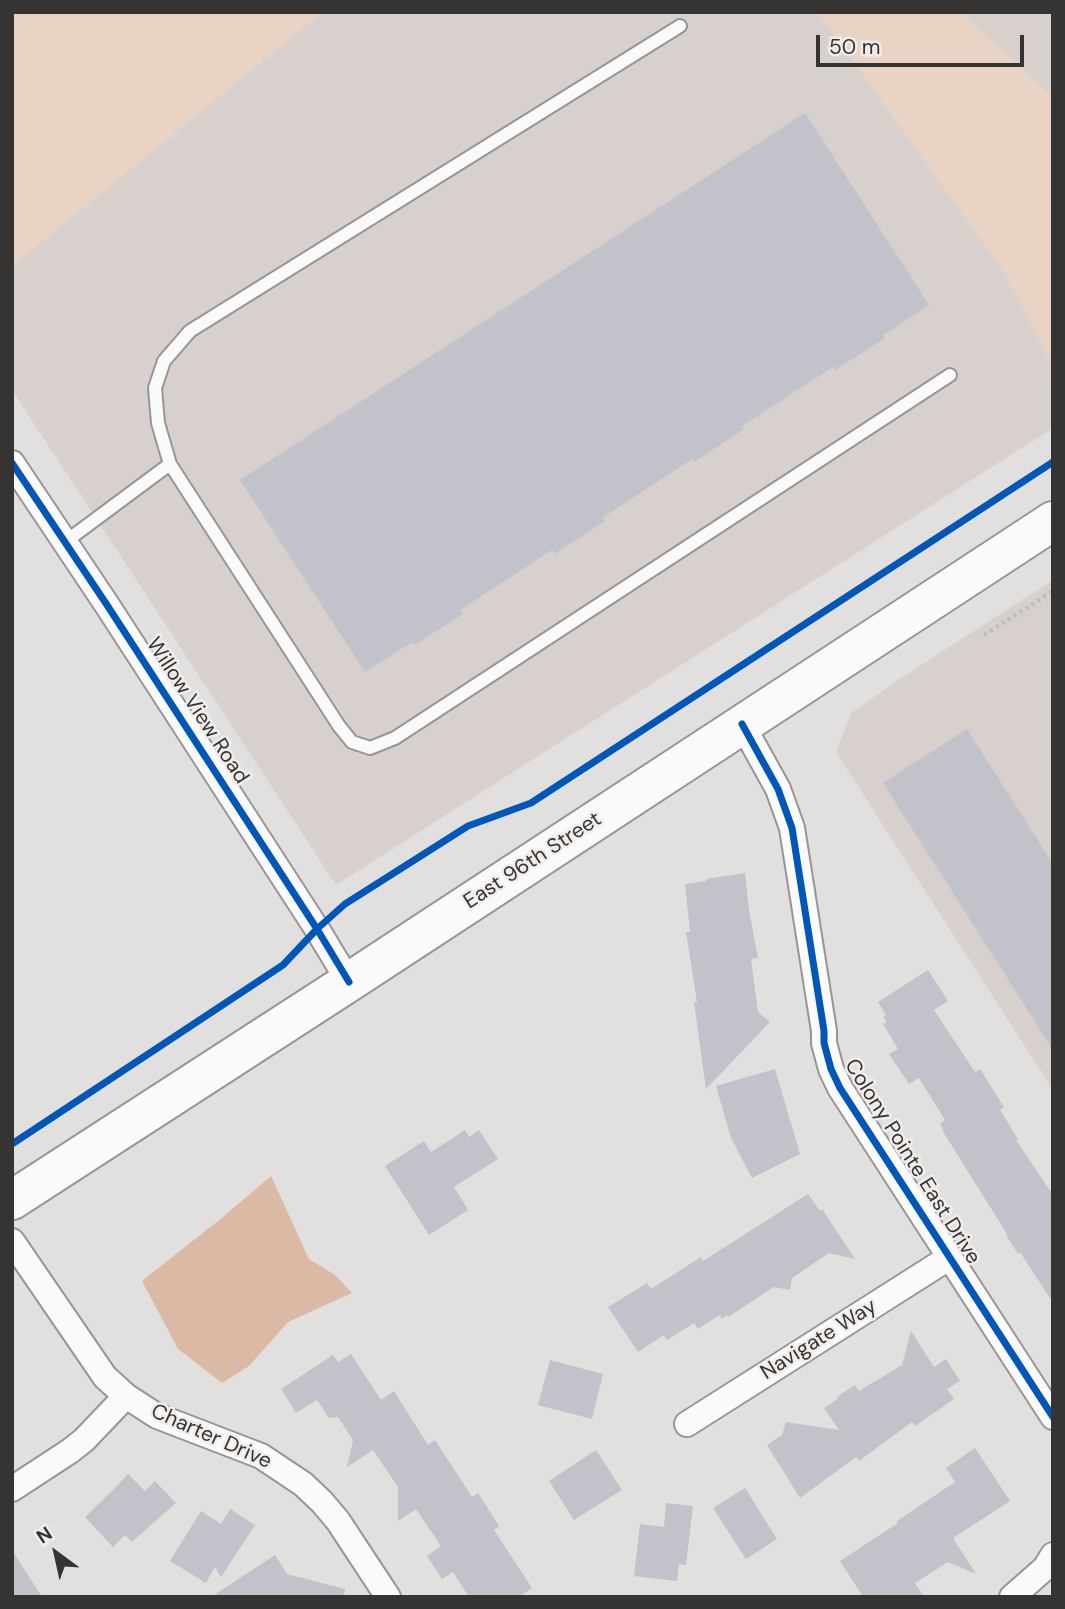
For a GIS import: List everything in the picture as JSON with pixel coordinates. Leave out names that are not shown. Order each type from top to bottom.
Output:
[{"type":"main road","name":"East 96th Street","points":[[12,1200],[1053,521]]},
{"type":"street","name":"Willow View Road","points":[[12,463],[115,616],[349,982]]},
{"type":"street","name":"Colony Pointe East Drive","points":[[742,724],[778,789],[792,828],[824,1043],[831,1069],[840,1088],[950,1257],[1050,1404]]},
{"type":"street","name":"Charter Drive","points":[[12,1241],[105,1377],[126,1396],[157,1416],[261,1456],[303,1484],[338,1521],[388,1597]]},
{"type":"street","name":"Navigate Way","points":[[687,1423],[950,1257]]},
{"type":"street","points":[[12,1489],[77,1446],[126,1396]]},
{"type":"street","points":[[1012,1597],[1045,1568],[1053,1555]]},
{"type":"lane","points":[[680,26],[190,331],[164,361],[155,388],[158,423],[170,464],[339,726],[352,742],[370,748],[395,738],[950,375]]},
{"type":"lane","points":[[65,542],[170,464]]},
{"type":"path","points":[[984,635],[1053,591]]},
{"type":"shaded area","points":[[12,12],[322,12],[12,266]]},
{"type":"shaded area","points":[[322,12],[818,12],[1004,271],[1047,355],[1053,355],[1053,428],[336,885],[12,390],[12,266]]},
{"type":"shaded area","points":[[818,12],[961,12],[1053,98],[1053,355],[1047,356],[1004,271]]},
{"type":"shaded area","points":[[961,12],[1053,12],[1053,98]]},
{"type":"shaded area","points":[[1053,580],[1053,1090],[836,752],[851,713]]},
{"type":"shaded area","points":[[271,1176],[309,1259],[335,1275],[352,1293],[288,1322],[249,1366],[222,1383],[178,1349],[142,1281]]},
{"type":"building","points":[[805,113],[929,305],[883,335],[885,338],[835,370],[833,367],[742,426],[744,429],[694,462],[692,459],[602,518],[605,521],[554,554],[552,550],[460,610],[463,614],[365,672],[240,480]]},
{"type":"building","points":[[967,729],[1053,864],[1053,1050],[883,783]]},
{"type":"building","points":[[745,873],[758,958],[751,959],[758,1012],[770,1022],[706,1089],[686,932],[690,932],[685,884]]},
{"type":"building","points":[[928,970],[948,1001],[934,1010],[975,1072],[980,1069],[1004,1107],[1000,1110],[1018,1139],[1016,1140],[1053,1195],[1053,1303],[1020,1252],[1018,1254],[942,1130],[940,1124],[945,1120],[919,1078],[909,1084],[889,1054],[898,1049],[883,1024],[887,1022],[883,1017],[886,1015],[878,1002]]},
{"type":"building","points":[[775,1069],[800,1154],[752,1178],[731,1138],[716,1086]]},
{"type":"building","points":[[465,1130],[469,1137],[479,1130],[498,1159],[454,1187],[468,1210],[429,1235],[385,1166],[424,1141],[431,1152]]},
{"type":"building","points":[[808,1194],[820,1211],[822,1209],[855,1259],[829,1253],[792,1278],[790,1290],[774,1287],[728,1317],[727,1315],[722,1319],[720,1315],[698,1329],[694,1323],[667,1340],[664,1335],[638,1352],[608,1307],[647,1283],[651,1289],[701,1257],[703,1261]]},
{"type":"building","points":[[911,1331],[934,1367],[946,1359],[960,1381],[947,1389],[954,1399],[915,1426],[912,1422],[859,1461],[856,1457],[800,1498],[767,1445],[782,1435],[786,1422],[839,1430],[824,1408],[855,1385],[859,1391],[902,1365]]},
{"type":"building","points":[[351,1354],[381,1400],[394,1391],[428,1445],[435,1440],[472,1497],[478,1493],[499,1526],[494,1530],[532,1588],[519,1597],[469,1597],[453,1572],[442,1579],[427,1556],[441,1546],[416,1509],[398,1521],[398,1487],[373,1450],[347,1467],[353,1440],[338,1417],[329,1418],[317,1400],[296,1413],[281,1389],[333,1355],[338,1362]]},
{"type":"building","points":[[550,1360],[603,1374],[592,1419],[538,1405]]},
{"type":"building","points":[[975,1448],[1010,1501],[953,1538],[976,1574],[948,1562],[915,1583],[924,1597],[863,1597],[840,1561],[955,1482],[946,1468]]},
{"type":"building","points":[[596,1450],[622,1490],[574,1520],[549,1481]]},
{"type":"building","points":[[128,1474],[145,1491],[155,1481],[176,1503],[132,1542],[125,1535],[113,1547],[85,1517]]},
{"type":"building","points":[[745,1488],[777,1539],[746,1559],[713,1508]]},
{"type":"building","points":[[666,1503],[693,1506],[686,1565],[679,1564],[677,1581],[634,1576],[640,1524],[664,1527]]},
{"type":"building","points":[[230,1509],[255,1525],[221,1577],[215,1567],[206,1583],[170,1561],[201,1511],[221,1524]]},
{"type":"building","points":[[12,1550],[42,1597],[12,1597]]},
{"type":"building","points":[[275,1555],[287,1574],[345,1589],[344,1597],[211,1597]]},
{"type":"cycle path","points":[[12,1144],[283,965],[345,904],[468,826],[531,803],[1053,462]]},
{"type":"cycle path","points":[[12,463],[107,605],[349,982]]},
{"type":"cycle path","points":[[742,724],[778,789],[792,828],[824,1043],[831,1069],[840,1088],[1053,1417]]}]
